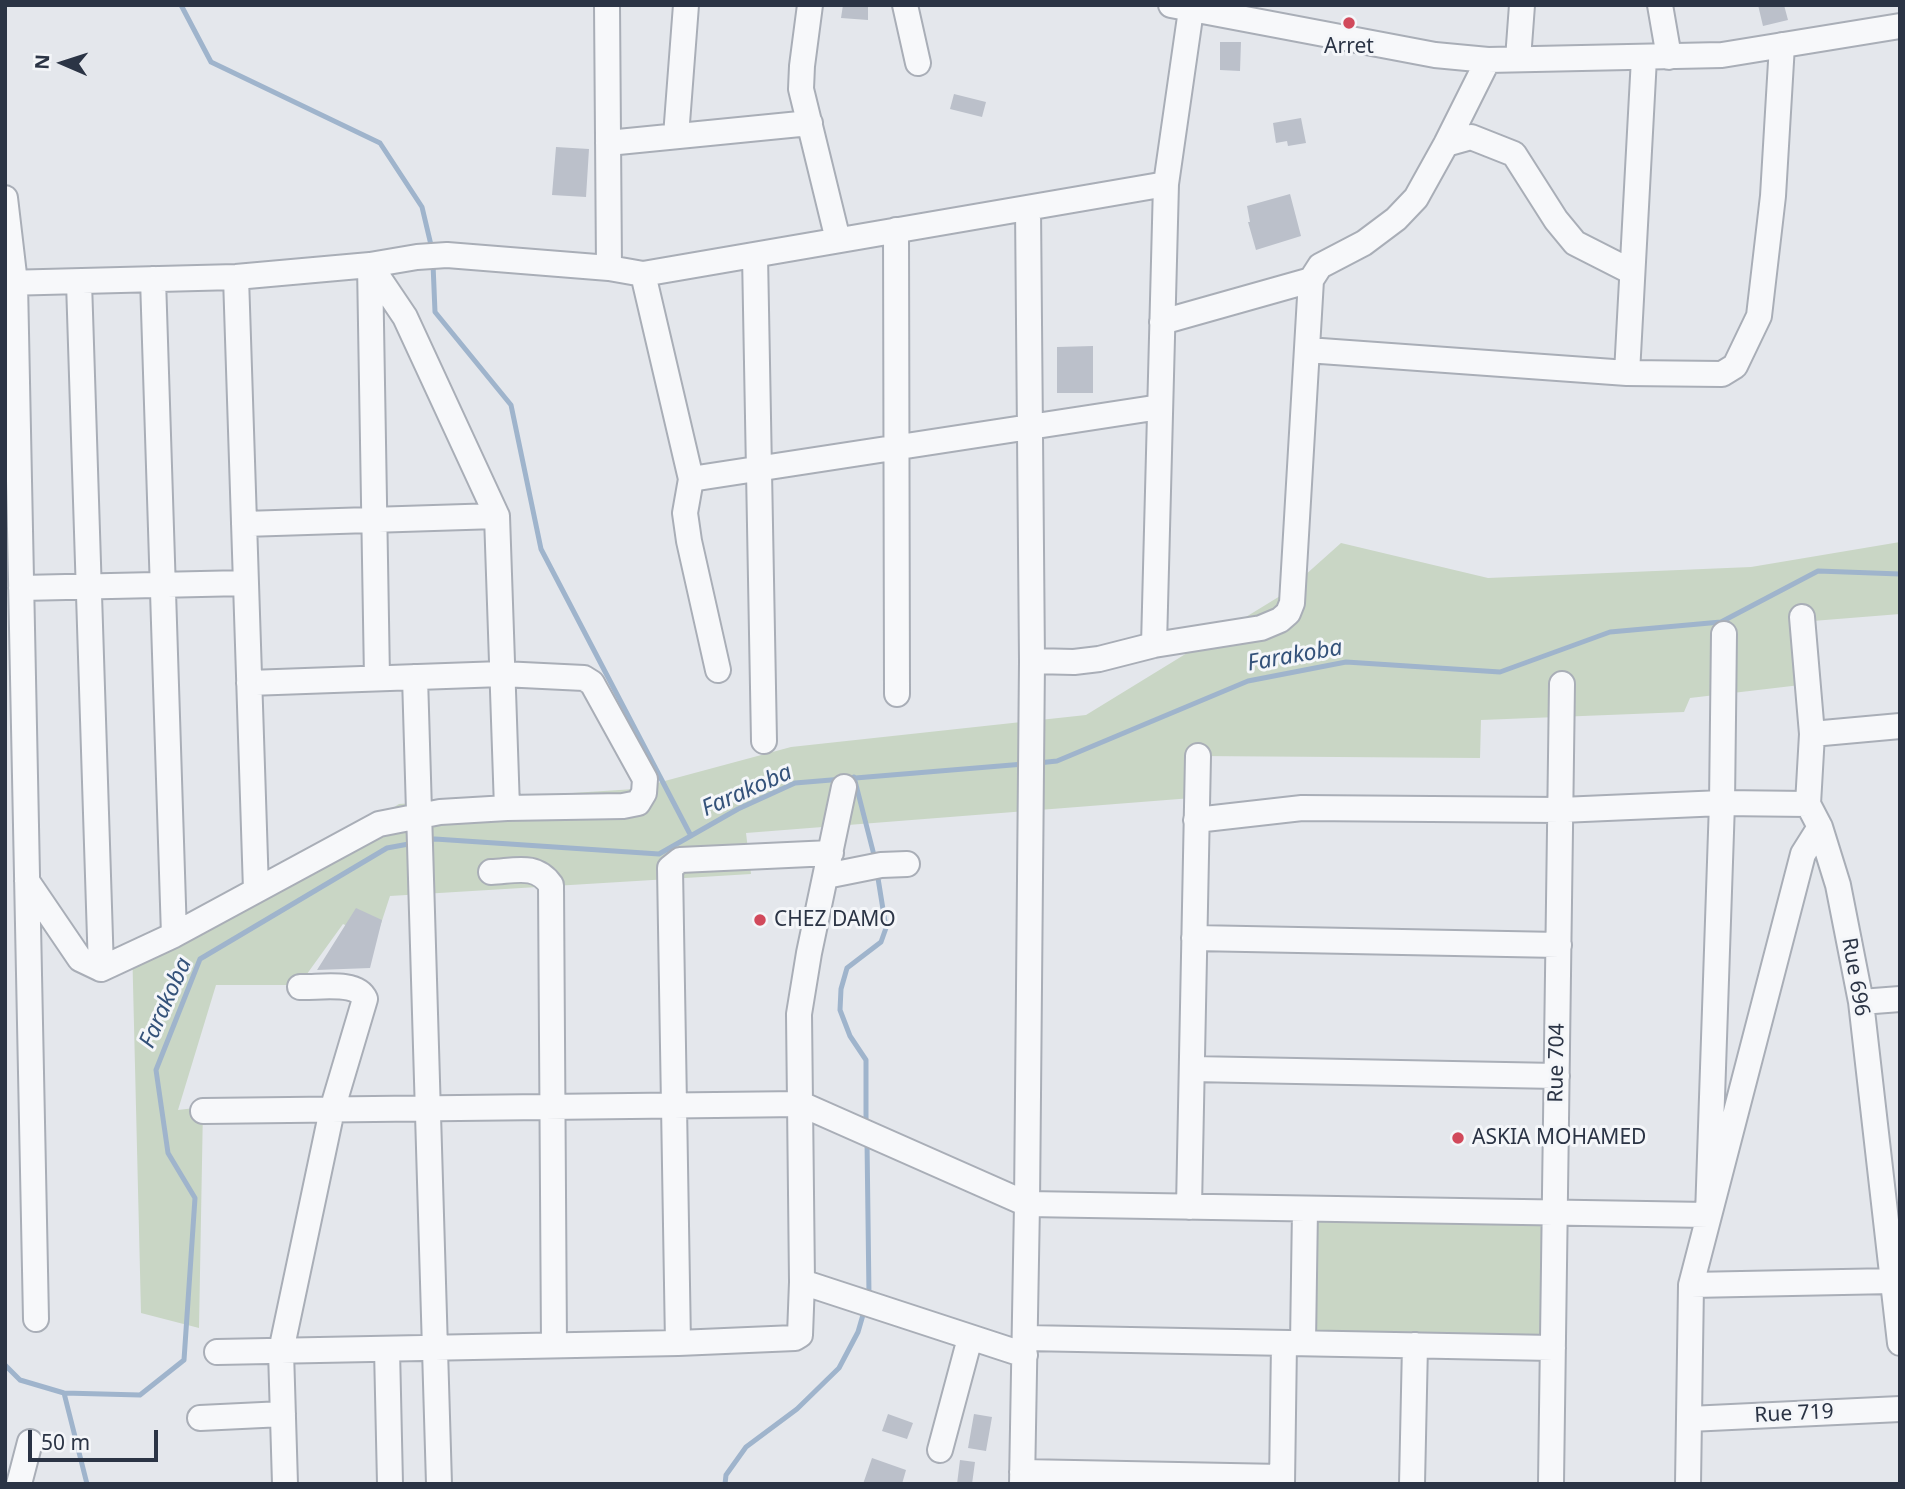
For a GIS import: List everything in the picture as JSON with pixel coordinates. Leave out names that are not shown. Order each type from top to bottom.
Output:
[{"type":"street","points":[[607,5],[609,268]]},
{"type":"street","points":[[676,136],[687,5]]},
{"type":"street","points":[[810,5],[801,89],[838,240]]},
{"type":"street","points":[[905,5],[918,63]]},
{"type":"street","points":[[1518,59],[1522,5]]},
{"type":"street","points":[[1660,5],[1669,57]]},
{"type":"street","points":[[1154,645],[1166,184],[1181,8],[1435,55],[1488,60],[1722,55],[1900,26]]},
{"type":"street","points":[[1307,350],[1627,373],[1722,373],[1735,366],[1749,341],[1761,303],[1773,195],[1782,45]]},
{"type":"street","points":[[1627,373],[1644,58]]},
{"type":"street","points":[[1032,661],[1074,662],[1099,659],[1154,645],[1261,628],[1280,620],[1288,613],[1292,603],[1311,280],[1320,266],[1364,243],[1396,219],[1416,198],[1488,60]]},
{"type":"street","points":[[608,143],[810,123]]},
{"type":"street","points":[[1446,144],[1471,137],[1514,154],[1556,220],[1575,243],[1632,272]]},
{"type":"street","points":[[10,283],[236,277],[447,255],[609,268],[643,274],[1166,184]]},
{"type":"street","points":[[5,198],[21,588],[16,846],[27,881],[36,1319]]},
{"type":"street","points":[[1028,208],[1032,661],[1022,1478],[1282,1480],[1305,1209]]},
{"type":"street","points":[[896,230],[897,694]]},
{"type":"street","points":[[755,254],[764,741]]},
{"type":"street","points":[[370,265],[405,317],[497,516],[507,808]]},
{"type":"street","points":[[370,265],[377,678]]},
{"type":"street","points":[[643,274],[691,479],[685,513],[718,670]]},
{"type":"street","points":[[236,277],[256,890]]},
{"type":"street","points":[[153,279],[174,935]]},
{"type":"street","points":[[1162,322],[1311,280]]},
{"type":"street","points":[[79,282],[101,969]]},
{"type":"street","points":[[691,479],[1160,407]]},
{"type":"street","points":[[244,524],[497,516]]},
{"type":"street","points":[[21,588],[246,583]]},
{"type":"street","points":[[1196,820],[1302,808],[1560,810],[1721,803],[1808,804],[1812,734],[1802,617]]},
{"type":"street","points":[[1708,1215],[1724,634]]},
{"type":"street","points":[[101,969],[174,935],[379,824],[507,808],[624,806],[638,803],[644,793],[645,779],[592,683],[574,676],[502,674],[249,682]]},
{"type":"street","points":[[415,677],[439,1484]]},
{"type":"street","name":"Rue 704","points":[[1551,1484],[1562,684]]},
{"type":"street","points":[[1812,734],[1900,726]]},
{"type":"street","points":[[1189,1207],[1198,756]]},
{"type":"street","points":[[217,1352],[678,1343],[795,1338],[800,1335],[802,1282],[799,1014],[844,787]]},
{"type":"street","name":"Rue 696","points":[[1808,804],[1820,827],[1838,885],[1861,1002],[1900,1343]]},
{"type":"street","points":[[1688,1484],[1691,1285],[1803,854],[1820,827]]},
{"type":"street","points":[[678,1343],[670,868],[680,860],[874,866],[907,864]]},
{"type":"street","points":[[491,872],[534,871],[543,874],[551,885],[554,1345]]},
{"type":"street","points":[[27,881],[80,959],[101,969]]},
{"type":"street","points":[[1194,938],[1559,945]]},
{"type":"street","points":[[285,1484],[281,1351],[332,1110],[365,999],[363,994],[351,988],[300,987]]},
{"type":"street","points":[[1861,1002],[1900,999]]},
{"type":"street","points":[[1192,1069],[1557,1076]]},
{"type":"street","points":[[203,1111],[801,1104],[1027,1205],[1708,1215]]},
{"type":"street","points":[[1691,1285],[1893,1281]]},
{"type":"street","points":[[802,1282],[970,1338],[1025,1347],[1294,1343],[1553,1348]]},
{"type":"street","points":[[940,1450],[970,1338]]},
{"type":"street","points":[[1412,1484],[1415,1345]]},
{"type":"street","points":[[387,1349],[390,1484]]},
{"type":"street","name":"Rue 719","points":[[1689,1419],[1900,1409]]},
{"type":"street","points":[[200,1419],[283,1414]]},
{"type":"street","points":[[19,1484],[30,1442]]},
{"type":"green space","points":[[1900,542],[1900,614],[1800,622],[1809,684],[1690,698],[1684,712],[1481,720],[1480,758],[1196,756],[1192,798],[746,833],[751,874],[390,896],[376,939],[343,924],[299,985],[216,985],[178,1110],[203,1107],[199,1328],[141,1313],[132,943],[327,849],[399,804],[635,789],[791,747],[1086,715],[1285,593],[1341,543],[1488,578],[1751,567]]},
{"type":"green space","points":[[1306,1218],[1548,1222],[1545,1339],[1304,1334]]},
{"type":"building","points":[[843,5],[868,5],[868,20],[841,18]]},
{"type":"building","points":[[1758,5],[1784,5],[1788,20],[1763,26]]},
{"type":"building","points":[[1220,42],[1241,42],[1240,71],[1220,70]]},
{"type":"building","points":[[954,94],[986,102],[982,117],[950,109]]},
{"type":"building","points":[[1301,118],[1306,143],[1288,146],[1287,141],[1276,143],[1273,123]]},
{"type":"building","points":[[556,147],[589,149],[586,197],[552,195]]},
{"type":"building","points":[[1290,194],[1301,236],[1256,250],[1248,222],[1247,206]]},
{"type":"building","points":[[1093,346],[1093,393],[1057,393],[1057,347]]},
{"type":"building","points":[[356,908],[382,920],[370,968],[317,970]]},
{"type":"building","points":[[888,1414],[913,1423],[907,1439],[882,1431]]},
{"type":"building","points":[[974,1414],[992,1417],[986,1451],[968,1448]]},
{"type":"building","points":[[872,1458],[906,1470],[902,1484],[863,1484]]},
{"type":"building","points":[[960,1460],[975,1462],[972,1484],[957,1484]]},
{"type":"waterway","points":[[181,5],[211,62],[380,143],[422,207],[431,245]]},
{"type":"waterway","points":[[433,264],[435,312],[511,405],[541,549],[691,836]]},
{"type":"waterway","name":"Farakoba","points":[[1038,763],[1057,761],[1248,681],[1346,662],[1500,672],[1610,632],[1721,622],[1818,571],[1900,574]]},
{"type":"waterway","name":"Farakoba","points":[[427,840],[659,854],[738,809],[795,783],[1024,764]]},
{"type":"waterway","points":[[854,777],[875,859]]},
{"type":"waterway","name":"Farakoba","points":[[5,1365],[20,1380],[64,1393],[140,1395],[184,1360],[195,1198],[168,1153],[156,1070],[200,959],[387,848],[414,843]]},
{"type":"waterway","points":[[866,1124],[866,1060],[850,1036],[840,1010],[841,989],[847,968],[881,942],[886,928],[877,872]]},
{"type":"waterway","points":[[867,1141],[869,1295]]},
{"type":"waterway","points":[[725,1484],[726,1475],[746,1447],[797,1409],[839,1368],[858,1332],[865,1308]]},
{"type":"waterway","points":[[64,1393],[87,1484]]},
{"type":"place","name":"Arret","points":[[1349,23]]},
{"type":"place","name":"CHEZ DAMO","points":[[760,920]]},
{"type":"place","name":"ASKIA MOHAMED","points":[[1458,1138]]}]
